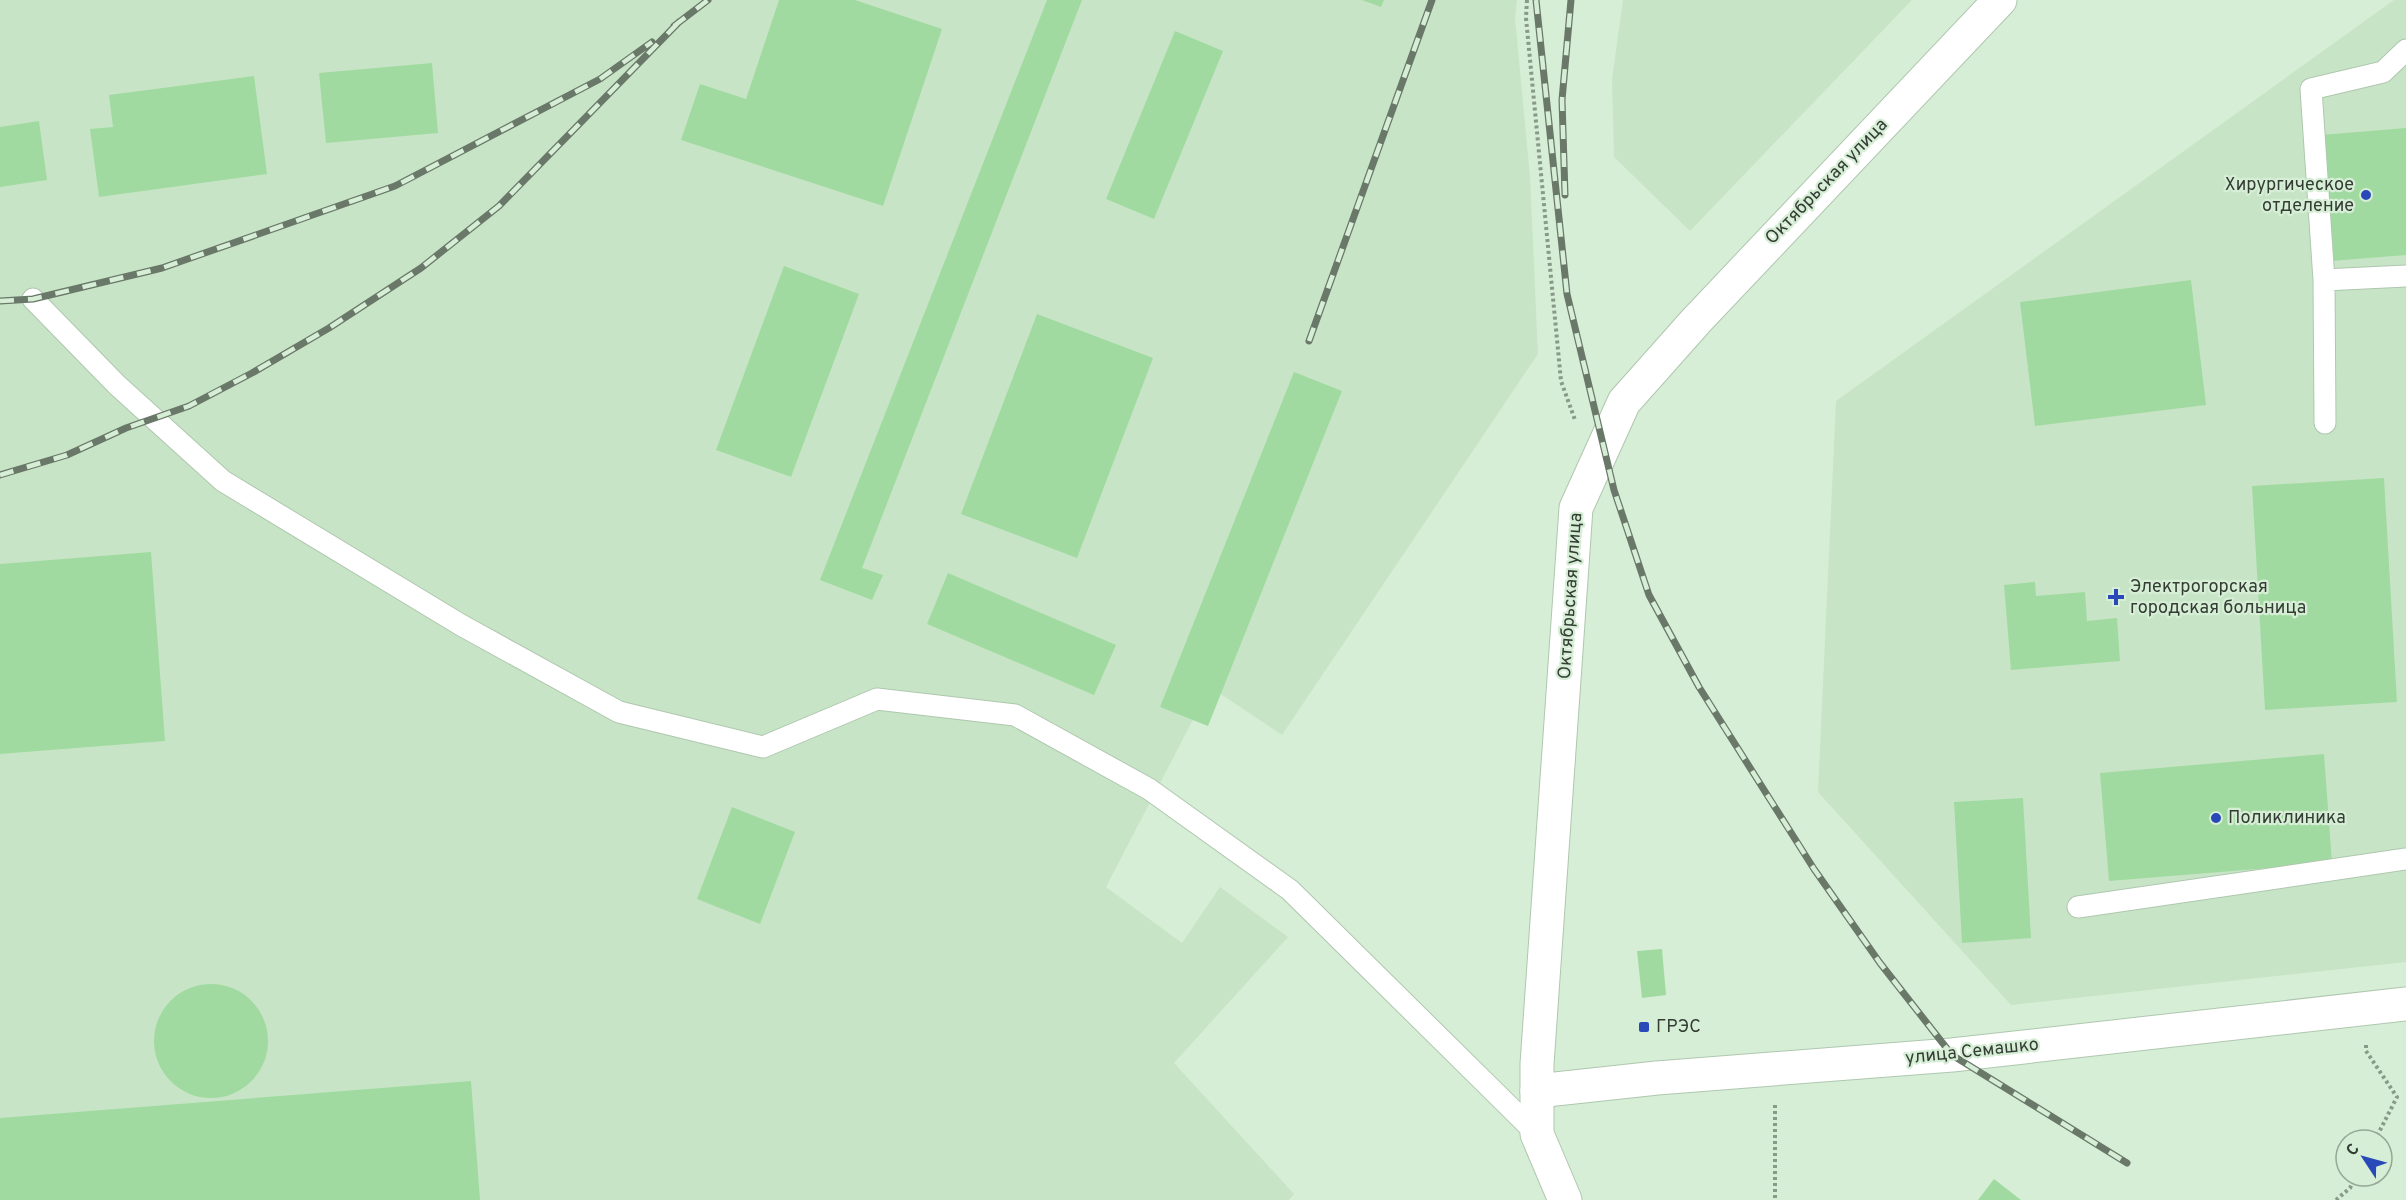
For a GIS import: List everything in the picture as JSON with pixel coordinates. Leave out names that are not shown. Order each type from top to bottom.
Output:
[{"type":"street","name":"Октябрьская улица","points":[[1565,1200],[1537,1134],[1537,1091],[1576,508],[1624,402],[1696,321],[2000,0]]},
{"type":"street","name":"улица Семашко","points":[[1537,1091],[1768,1069],[1952,1055],[2406,1004]]},
{"type":"lane","points":[[2325,423],[2324,280],[2311,89],[2383,72],[2406,50]]},
{"type":"lane","points":[[2324,280],[2406,276]]},
{"type":"lane","points":[[33,299],[117,385],[223,481],[461,625],[619,712],[764,747],[877,699],[1015,715],[1149,789],[1290,890],[1537,1134]]},
{"type":"lane","points":[[2078,907],[2406,859]]},
{"type":"path","points":[[1527,0],[1526,18],[1561,381],[1576,421]]},
{"type":"path","points":[[2369,1008],[2366,1051],[2397,1097],[2381,1128]]},
{"type":"path","points":[[1768,1069],[1775,1103],[1775,1200]]},
{"type":"path","points":[[2336,1200],[2350,1188]]},
{"type":"shaded area","points":[[0,0],[1517,0],[1515,18],[1530,176],[1538,354],[1282,735],[1210,687],[1106,887],[1182,943],[1220,887],[1288,937],[1174,1063],[1294,1194],[1289,1200],[0,1200]]},
{"type":"shaded area","points":[[1623,0],[1912,0],[1690,231],[1614,157],[1612,79]]},
{"type":"shaded area","name":"Электрогорская городская больница","points":[[2394,0],[2406,0],[2406,962],[2011,1005],[1818,792],[1836,401]]},
{"type":"building","points":[[779,0],[855,0],[942,29],[883,206],[681,140],[700,84],[746,99]]},
{"type":"building","points":[[1047,0],[1082,0],[862,568],[883,575],[872,600],[820,580]]},
{"type":"building","points":[[1362,0],[1384,0],[1381,7]]},
{"type":"building","points":[[1175,31],[1223,51],[1154,219],[1106,199]]},
{"type":"building","points":[[432,63],[438,133],[326,143],[319,73]]},
{"type":"building","points":[[254,76],[267,174],[99,197],[90,129],[113,127],[109,95]]},
{"type":"building","points":[[39,121],[47,180],[0,187],[0,127]]},
{"type":"building","name":"Хирургическое отделение","points":[[2406,128],[2406,255],[2331,261],[2321,135]]},
{"type":"building","points":[[784,266],[859,294],[791,477],[716,450]]},
{"type":"building","points":[[2191,280],[2206,405],[2035,426],[2020,302]]},
{"type":"building","points":[[1037,314],[1153,358],[1077,558],[961,514]]},
{"type":"building","points":[[1294,372],[1342,391],[1208,726],[1160,707]]},
{"type":"building","points":[[2384,478],[2397,702],[2265,710],[2252,486]]},
{"type":"building","points":[[151,552],[165,741],[0,754],[0,564]]},
{"type":"building","points":[[948,573],[1116,645],[1094,695],[927,624]]},
{"type":"building","points":[[2035,582],[2036,596],[2085,592],[2087,621],[2117,618],[2120,661],[2011,670],[2004,585]]},
{"type":"building","name":"Поликлиника","points":[[2324,754],[2332,863],[2109,881],[2100,773]]},
{"type":"building","points":[[2023,798],[2031,938],[1962,943],[1954,802]]},
{"type":"building","points":[[732,807],[795,832],[760,924],[697,899]]},
{"type":"building","points":[[1662,949],[1666,995],[1642,998],[1637,951]]},
{"type":"building","points":[[211,984],[233,989],[251,1001],[263,1019],[268,1041],[263,1063],[251,1081],[233,1093],[211,1098],[189,1093],[171,1081],[159,1063],[154,1041],[159,1019],[171,1001],[189,989]]},
{"type":"building","points":[[471,1081],[480,1200],[0,1200],[0,1118]]},
{"type":"building","points":[[1994,1179],[2021,1200],[1978,1200]]},
{"type":"railway","points":[[674,26],[708,0]]},
{"type":"railway","points":[[1309,341],[1432,0]]},
{"type":"railway","points":[[1536,0],[1567,294],[1614,490],[1649,595],[1699,687],[1814,869],[1880,963],[1952,1055],[2127,1163]]},
{"type":"railway","points":[[1565,195],[1562,100],[1571,0]]},
{"type":"railway","points":[[0,475],[67,455],[126,428],[189,406],[252,373],[329,328],[421,268],[499,206],[679,22]]},
{"type":"railway","points":[[0,301],[33,299],[162,268],[395,186],[600,79],[652,42]]},
{"type":"place","name":"Хирургическое отделение","points":[[2366,195]]},
{"type":"place","name":"Электрогорская городская больница","points":[[2116,597]]},
{"type":"place","name":"Поликлиника","points":[[2216,818]]},
{"type":"place","name":"ГРЭС","points":[[1644,1027]]}]
